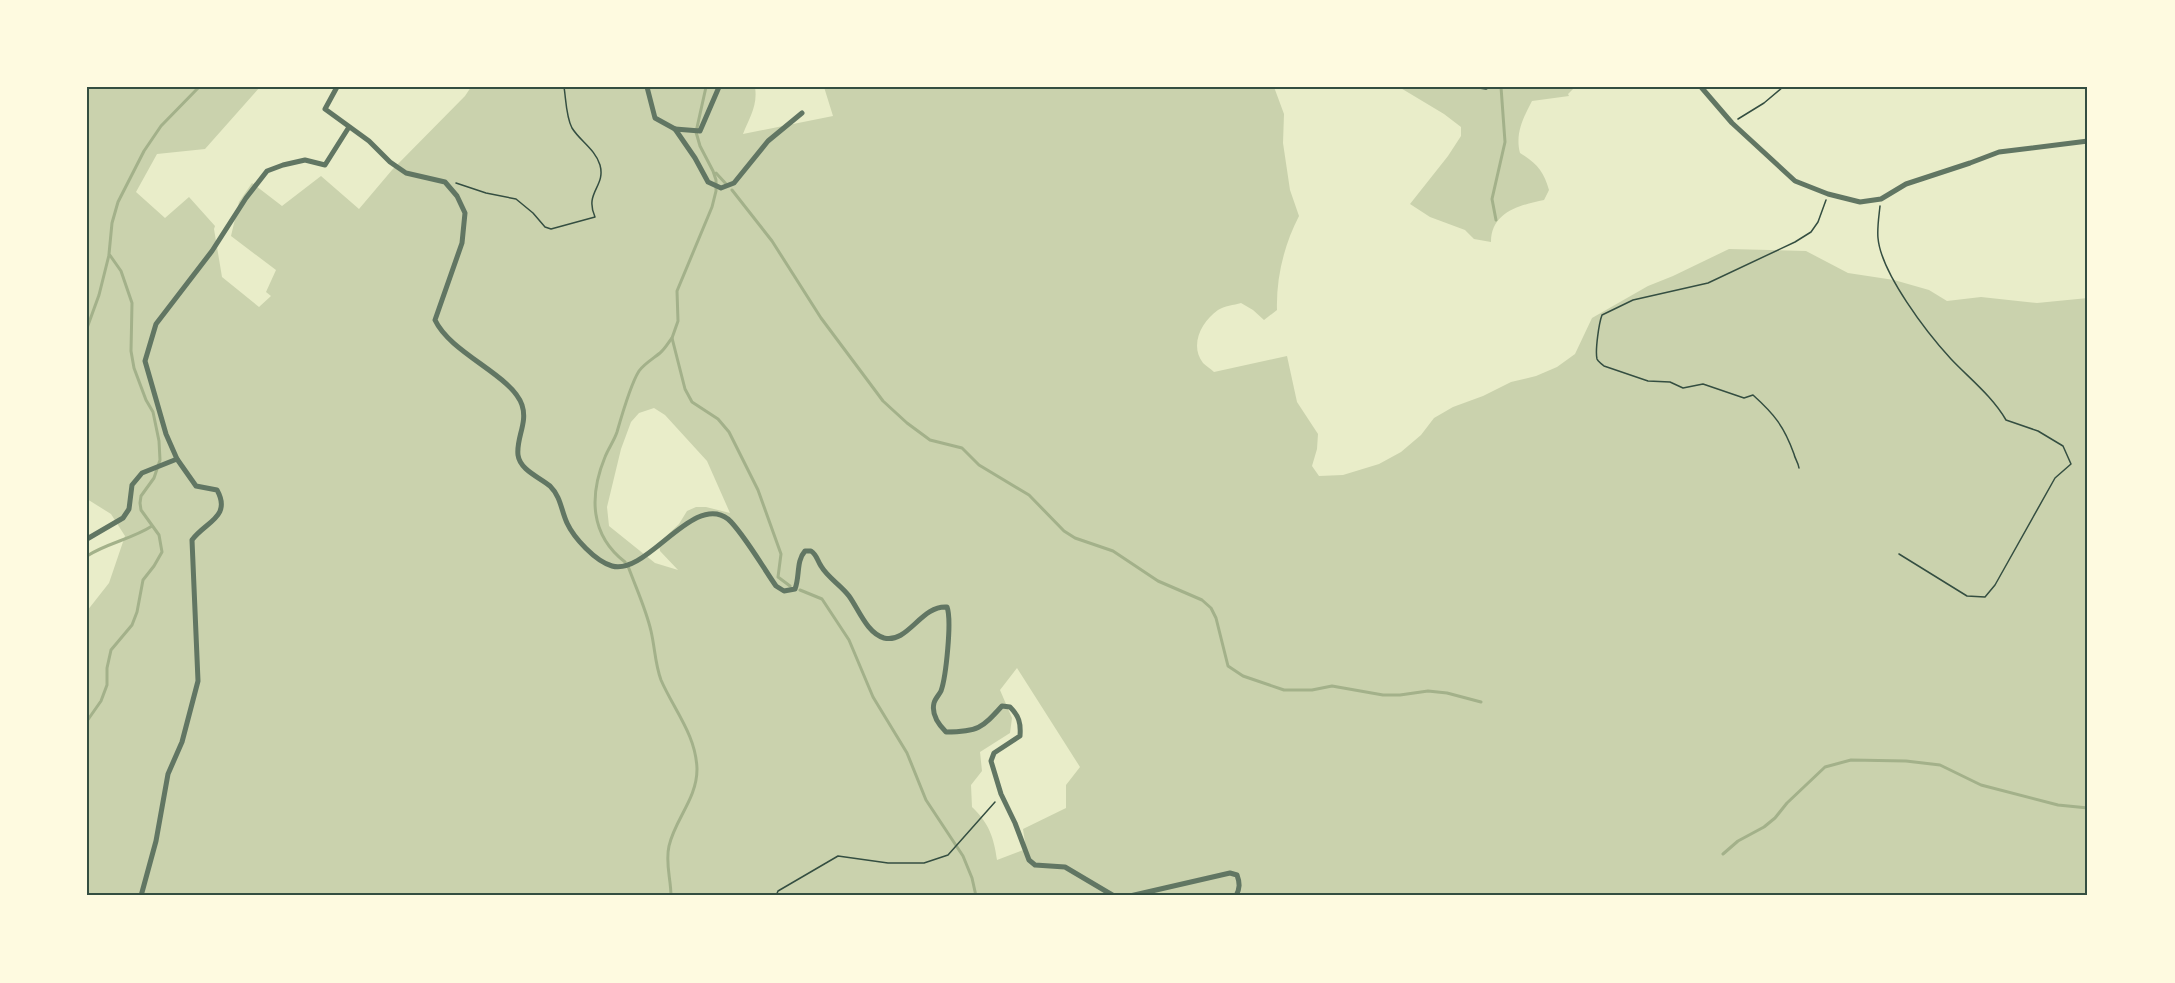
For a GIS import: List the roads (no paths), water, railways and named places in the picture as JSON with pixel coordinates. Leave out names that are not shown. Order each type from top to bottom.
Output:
[{"type":"street","points":[[337,87],[325,109],[369,141],[390,162],[406,173],[445,182],[457,196],[465,213],[465,230],[435,320],[440,331],[508,386],[522,403],[524,420],[518,454],[523,466],[551,488],[561,501],[566,522],[576,538],[602,561],[611,566],[622,567],[640,559],[682,527],[703,516],[714,514],[727,519],[738,531],[776,586],[784,591],[795,589],[799,579],[800,557],[805,551],[811,551],[829,576],[848,594],[873,632],[882,637],[892,639],[899,636],[929,611],[938,606],[947,607],[950,623],[944,675],[941,690],[934,704],[937,723],[946,732],[958,732],[984,726],[1002,706],[1010,707],[1018,715],[1021,724],[1020,736],[994,753],[991,761],[1001,794],[1029,860],[1035,865],[1065,867],[1114,896]]},
{"type":"street","points":[[647,87],[655,118],[675,129],[700,131],[719,87]]},
{"type":"street","points":[[1701,87],[1732,123],[1795,181],[1828,194],[1860,201],[1881,199],[1906,184],[1999,152],[2088,141]]},
{"type":"street","points":[[675,129],[708,182],[721,188],[734,183],[768,141],[802,113]]},
{"type":"street","points":[[141,896],[156,841],[168,774],[182,741],[198,681],[192,540],[199,530],[213,521],[222,509],[222,500],[217,490],[196,486],[177,459],[166,434],[146,361],[156,324],[212,251],[246,198],[267,171],[305,160],[325,165],[349,127]]},
{"type":"street","points":[[87,539],[123,518],[129,509],[132,485],[142,473],[177,459]]},
{"type":"street","points":[[1130,896],[1230,873],[1237,875],[1239,881],[1240,889],[1236,896]]},
{"type":"waterway","points":[[87,721],[101,701],[107,685],[107,668],[111,650],[132,625],[143,580],[162,552],[159,535],[141,510],[141,496],[154,478],[160,460],[159,441],[153,412],[134,368],[131,351],[132,303],[121,271],[109,254],[112,223],[118,202],[144,151],[161,126],[199,87]]},
{"type":"waterway","points":[[706,87],[696,132],[700,146],[713,171],[716,191],[712,207],[677,291],[678,321],[672,338],[685,389],[692,402],[718,419],[729,432],[758,490],[781,554],[778,577],[790,586]]},
{"type":"waterway","points":[[1496,220],[1492,199],[1505,142],[1501,87]]},
{"type":"waterway","points":[[716,173],[727,185]]},
{"type":"waterway","points":[[732,190],[772,241],[821,318],[883,401],[930,440],[962,448],[979,465],[1029,495],[1064,531],[1075,538],[1113,551],[1158,581],[1202,600],[1211,608],[1216,618],[1228,666],[1243,676],[1284,690],[1312,690],[1332,686],[1383,695],[1428,691],[1447,693],[1481,702]]},
{"type":"waterway","points":[[87,328],[99,295],[109,255]]},
{"type":"waterway","points":[[625,562],[613,551],[599,527],[596,514],[596,486],[636,376],[641,368],[662,351],[672,338]]},
{"type":"waterway","points":[[87,556],[152,526]]},
{"type":"waterway","points":[[628,566],[649,623],[661,680],[689,734],[696,757],[697,769],[693,790],[669,846],[671,896]]},
{"type":"waterway","points":[[800,590],[822,599],[849,640],[873,697],[907,753],[926,800],[963,856],[976,896]]},
{"type":"waterway","points":[[1723,854],[1738,841],[1764,827],[1775,818],[1787,803],[1825,767],[1851,760],[1906,761],[1940,765],[1981,785],[2058,805],[2088,808]]}]
